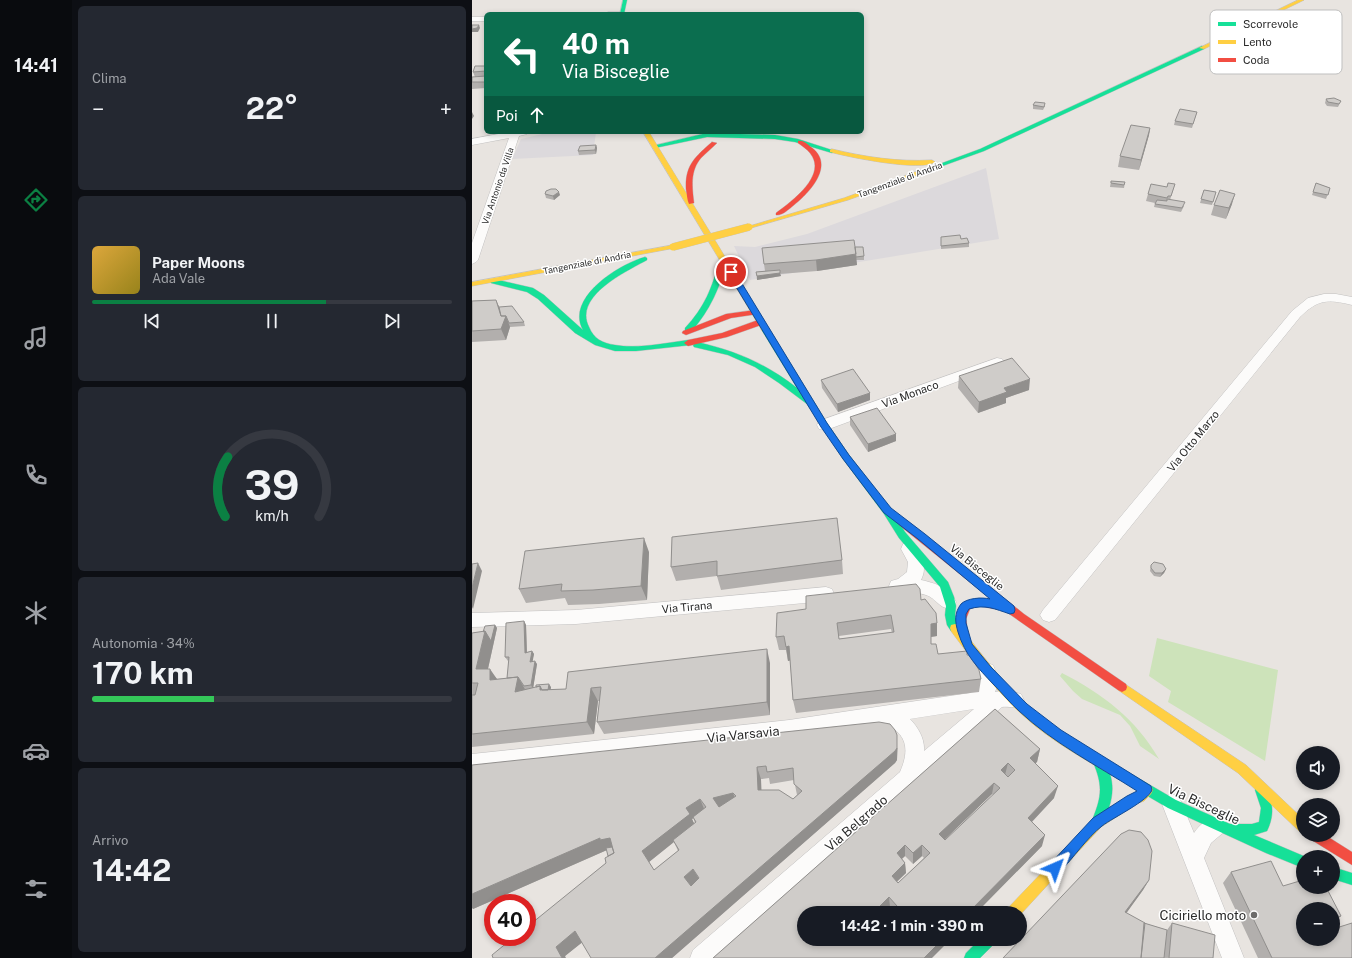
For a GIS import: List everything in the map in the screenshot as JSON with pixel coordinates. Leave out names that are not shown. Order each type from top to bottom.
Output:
[{"type":"main road","points":[[622,12],[625,0]]},
{"type":"main road","name":"Tangenziale di Andria","points":[[1281,10],[1302,0]]},
{"type":"main road","name":"Tangenziale di Andria","points":[[472,284],[674,247],[853,197],[982,150],[1051,120],[1210,44]]},
{"type":"main road","points":[[647,134],[809,402]]},
{"type":"main road","points":[[702,134],[781,137],[866,160],[911,164],[948,159],[982,150]]},
{"type":"main road","points":[[656,149],[707,135]]},
{"type":"main road","points":[[656,149],[689,148],[748,136]]},
{"type":"main road","points":[[749,227],[779,214],[794,204],[802,197],[813,182],[818,169],[816,155],[811,149],[800,142]]},
{"type":"main road","points":[[690,204],[689,168],[696,159],[714,143]]},
{"type":"main road","points":[[590,339],[582,323],[581,317],[582,310],[593,293],[618,274],[674,247]]},
{"type":"main road","points":[[685,334],[699,319],[715,295],[724,260]]},
{"type":"main road","points":[[494,281],[530,290],[541,297],[570,324],[590,339],[607,346],[623,349],[688,343],[724,335],[761,322]]},
{"type":"main road","points":[[662,345],[729,316],[755,312]]},
{"type":"main road","points":[[688,343],[720,348],[749,358],[776,374],[809,402]]},
{"type":"main road","name":"Via Bisceglie","points":[[809,402],[846,457],[887,511],[902,535],[944,585],[949,597],[952,625],[987,670],[1014,700],[1057,734],[1099,762],[1146,790],[1172,804],[1222,827],[1296,859]]},
{"type":"main road","name":"Via Bisceglie","points":[[887,511],[922,537],[1015,613],[1052,640],[1156,709],[1254,779],[1280,807],[1296,821]]},
{"type":"main road","points":[[968,646],[960,623],[961,613],[966,606],[979,602],[987,602],[1015,613]]},
{"type":"main road","points":[[1097,823],[1106,806],[1109,788],[1106,775],[1099,762]]},
{"type":"main road","points":[[1222,827],[1240,831],[1263,827],[1269,812],[1267,803],[1254,779]]},
{"type":"main road","points":[[1020,906],[1097,823],[1132,800],[1140,797],[1146,790]]},
{"type":"main road","points":[[1325,842],[1352,859]]},
{"type":"main road","points":[[1340,875],[1352,879]]},
{"type":"main road","points":[[971,958],[982,946]]},
{"type":"street","points":[[472,19],[484,19]]},
{"type":"street","points":[[472,142],[515,134]]},
{"type":"street","name":"Via Antonio da Villa","points":[[472,260],[520,134]]},
{"type":"street","name":"Via Otto Marzo","points":[[1049,615],[1296,314],[1309,302],[1325,297],[1352,301]]},
{"type":"street","name":"Via Monaco","points":[[824,425],[997,362]]},
{"type":"street","points":[[901,586],[915,575],[916,562],[902,535]]},
{"type":"street","points":[[879,588],[901,586],[921,587],[936,590],[944,597],[950,606]]},
{"type":"street","name":"Via Tirana","points":[[472,620],[576,617],[841,593]]},
{"type":"street","points":[[1015,613],[1037,617],[1049,615],[1048,629],[1052,640]]},
{"type":"street","name":"Via Varsavia","points":[[472,763],[789,729],[972,701],[982,697],[988,690],[990,683],[987,670]]},
{"type":"street","name":"Via Belgrado","points":[[701,958],[997,700],[1006,698],[1014,700]]},
{"type":"street","points":[[886,715],[902,722],[907,727],[914,740],[916,756],[914,765],[907,778]]},
{"type":"street","points":[[1172,804],[1233,958]]},
{"type":"street","points":[[1193,860],[1200,841],[1208,830],[1222,827]]},
{"type":"shaded area","points":[[542,134],[596,134],[593,155],[512,159],[521,139]]},
{"type":"shaded area","points":[[986,168],[999,239],[750,280],[734,246],[755,247],[807,234]]},
{"type":"green space","points":[[1157,638],[1278,670],[1265,761],[1168,702],[1171,691],[1149,676]]},
{"type":"green space","points":[[1062,673],[1105,699],[1117,709],[1140,732],[1159,759],[1140,746],[1130,726],[1120,715],[1082,699],[1060,676]]},
{"type":"building","points":[[472,25],[479,25],[477,28],[472,29]]},
{"type":"building","points":[[475,66],[484,66],[484,71],[473,72]]},
{"type":"building","points":[[484,76],[484,82],[472,82],[472,77]]},
{"type":"building","points":[[1334,98],[1341,101],[1339,104],[1328,102],[1326,99]]},
{"type":"building","points":[[1035,102],[1045,103],[1044,107],[1033,105]]},
{"type":"building","points":[[1180,109],[1197,112],[1193,124],[1175,121]]},
{"type":"building","points":[[1131,125],[1150,128],[1141,160],[1120,156]]},
{"type":"building","points":[[596,145],[595,150],[578,151],[580,146]]},
{"type":"building","points":[[1111,181],[1125,182],[1124,185],[1111,183]]},
{"type":"building","points":[[1168,183],[1175,184],[1171,196],[1168,196],[1167,198],[1148,194],[1151,184],[1167,187]]},
{"type":"building","points":[[1316,183],[1330,188],[1328,195],[1313,192]]},
{"type":"building","points":[[556,189],[559,192],[553,196],[545,194],[546,191]]},
{"type":"building","points":[[1204,190],[1216,192],[1213,202],[1201,199]]},
{"type":"building","points":[[1220,190],[1235,194],[1229,208],[1214,205]]},
{"type":"building","points":[[1167,199],[1185,202],[1182,208],[1155,204],[1157,200],[1167,201]]},
{"type":"building","points":[[960,235],[961,239],[967,238],[969,243],[941,246],[941,237]]},
{"type":"building","points":[[854,240],[856,254],[816,260],[764,264],[762,248]]},
{"type":"building","points":[[855,247],[863,247],[864,256],[856,257]]},
{"type":"building","points":[[780,270],[780,273],[757,276],[756,272]]},
{"type":"building","points":[[496,300],[501,316],[506,316],[501,329],[472,331],[472,301]]},
{"type":"building","points":[[512,306],[524,322],[509,323],[506,316],[501,316],[499,307]]},
{"type":"building","points":[[1012,358],[1030,379],[1004,388],[1007,392],[979,402],[959,376]]},
{"type":"building","points":[[853,369],[870,393],[837,404],[821,380]]},
{"type":"building","points":[[877,408],[896,434],[868,444],[850,417]]},
{"type":"building","points":[[837,518],[842,560],[717,576],[717,561],[671,567],[672,537]]},
{"type":"building","points":[[644,538],[641,586],[561,591],[562,584],[519,589],[525,551]]},
{"type":"building","points":[[1154,562],[1163,564],[1166,569],[1162,573],[1155,573],[1151,568],[1151,565]]},
{"type":"building","points":[[478,563],[472,588],[472,564]]},
{"type":"building","points":[[916,584],[920,589],[921,600],[925,599],[936,613],[937,623],[931,624],[931,644],[936,644],[938,654],[967,651],[967,655],[973,657],[981,679],[793,700],[789,646],[786,647],[784,636],[776,637],[777,613],[806,609],[806,596]],"holes":[[[891,615],[894,632],[839,639],[837,623]]]},
{"type":"building","points":[[524,621],[525,653],[532,651],[530,662],[535,661],[531,685],[524,686],[518,677],[507,678],[509,657],[505,657],[506,623]]},
{"type":"building","points":[[495,625],[491,641],[485,631],[483,632],[485,626]]},
{"type":"building","points":[[485,631],[476,669],[490,669],[490,680],[518,677],[515,692],[540,686],[540,690],[566,689],[568,672],[767,649],[767,702],[597,722],[601,687],[591,688],[587,722],[472,734],[472,695],[475,695],[478,683],[472,683],[472,633]]},
{"type":"building","points":[[549,684],[548,690],[542,690],[540,686],[536,687],[536,685]]},
{"type":"building","points":[[995,709],[1040,749],[1030,758],[1058,786],[1028,818],[1045,835],[975,906],[897,906],[889,897],[880,906],[797,906],[797,946],[936,946],[924,958],[713,958]],"holes":[[[1008,763],[1015,770],[1008,777],[1001,770]],[[994,783],[1000,788],[945,840],[939,834]],[[905,845],[913,853],[922,845],[930,853],[898,883],[892,876],[905,863],[897,853]]]},
{"type":"building","points":[[879,722],[890,724],[897,735],[897,748],[895,751],[655,958],[591,958],[575,931],[556,947],[562,958],[493,958],[492,955],[503,946],[536,946],[536,920],[606,863],[605,858],[614,853],[610,838],[600,840],[600,838],[472,894],[472,765]],"holes":[[[766,766],[767,772],[793,768],[794,784],[802,791],[793,799],[779,790],[758,790],[757,767]],[[733,793],[736,796],[719,807],[713,798]],[[700,799],[706,807],[693,817],[696,822],[673,840],[679,850],[654,870],[642,851],[690,814],[686,808]],[[693,869],[699,878],[691,886],[684,877]]]},
{"type":"building","points":[[1129,830],[1141,832],[1148,840],[1152,851],[1149,880],[1125,912],[1145,923],[1141,958],[1003,958],[1014,946],[1027,946],[1027,933],[1121,834]]},
{"type":"building","points":[[612,847],[614,853],[608,856],[606,848]]},
{"type":"building","points":[[1271,861],[1283,886],[1296,882],[1296,894],[1330,894],[1334,902],[1296,902],[1296,946],[1340,946],[1340,927],[1352,923],[1352,958],[1272,958],[1231,872]]},
{"type":"building","points":[[1144,923],[1167,930],[1164,958],[1141,958]]},
{"type":"building","points":[[1172,923],[1215,935],[1213,958],[1169,958]]},
{"type":"traffic: fast","points":[[622,12],[625,0]]},
{"type":"traffic: fast","points":[[921,172],[982,150],[1202,48]]},
{"type":"traffic: fast","points":[[655,146],[707,135],[775,137],[796,140],[832,151]]},
{"type":"traffic: fast","points":[[591,339],[584,325],[583,312],[587,300],[607,280],[645,259]]},
{"type":"traffic: fast","points":[[688,330],[707,306],[715,290],[723,260]]},
{"type":"traffic: fast","points":[[494,281],[530,290],[541,297],[578,331],[598,343],[615,348],[636,348],[688,343]]},
{"type":"traffic: fast","points":[[765,329],[824,425],[846,457],[887,511],[902,535],[944,585],[951,606],[950,615],[952,625],[955,628]]},
{"type":"traffic: fast","points":[[697,345],[731,353],[758,365],[770,372],[809,402]]},
{"type":"traffic: fast","points":[[1097,823],[1104,806],[1107,792],[1107,786],[1099,762]]},
{"type":"traffic: fast","points":[[1110,768],[1172,804],[1270,849],[1296,859]]},
{"type":"traffic: fast","points":[[1231,830],[1252,830],[1263,827],[1267,818],[1267,808],[1261,790]]},
{"type":"traffic: fast","points":[[1340,875],[1352,879]]},
{"type":"traffic: fast","points":[[971,958],[982,946]]},
{"type":"traffic: slow","points":[[1281,10],[1302,0]]},
{"type":"traffic: slow","points":[[1202,48],[1210,44]]},
{"type":"traffic: slow","points":[[647,134],[765,329]]},
{"type":"traffic: slow","points":[[832,151],[882,161],[907,163],[932,162]]},
{"type":"traffic: slow","points":[[749,227],[846,199],[921,172]]},
{"type":"traffic: slow","points":[[673,247],[749,227]]},
{"type":"traffic: slow","points":[[472,284],[673,247]]},
{"type":"traffic: slow","points":[[955,628],[987,669],[1022,707],[1064,740],[1110,768]]},
{"type":"traffic: slow","points":[[1122,687],[1242,769],[1296,820]]},
{"type":"traffic: slow","points":[[1020,906],[1097,823],[1132,800],[1140,797],[1147,790]]},
{"type":"traffic: jam","points":[[778,214],[807,190],[814,180],[818,170],[818,160],[812,151],[800,142]]},
{"type":"traffic: jam","points":[[691,203],[689,183],[691,169],[699,157],[714,143]]},
{"type":"traffic: jam","points":[[686,333],[729,316],[755,312]]},
{"type":"traffic: jam","points":[[688,343],[724,335],[761,322]]},
{"type":"traffic: jam","points":[[902,522],[1020,617],[1122,687]]},
{"type":"traffic: jam","points":[[963,633],[961,619],[966,606],[979,602],[1004,607]]},
{"type":"traffic: jam","points":[[1325,842],[1352,859]]},
{"type":"place","name":"Ciciriello moto","points":[[1254,915]]},
{"type":"route","points":[[731,272],[824,425],[887,511],[922,537],[1010,610],[987,602],[973,602],[966,606],[961,613],[960,623],[968,646],[987,670],[1014,700],[1057,734],[1099,762],[1146,790],[1140,797],[1132,800],[1097,823],[1055,868]]}]
